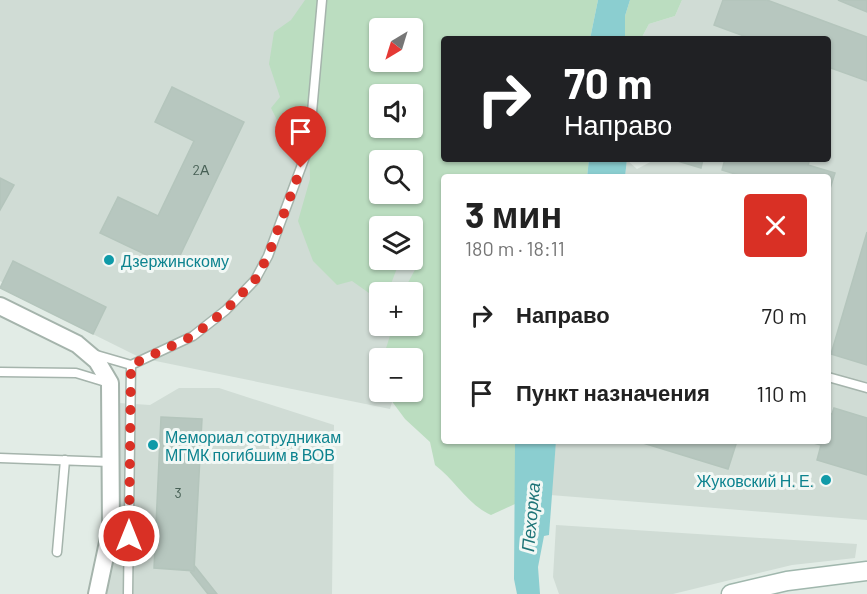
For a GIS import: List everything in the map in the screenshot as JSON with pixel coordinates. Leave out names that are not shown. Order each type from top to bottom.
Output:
[{"type":"main road","points":[[730,594],[787,581],[867,571]]},
{"type":"street","points":[[0,306],[77,344],[93,357],[110,383],[111,528],[97,594]]},
{"type":"lane","points":[[93,357],[131,365],[193,336],[226,310],[255,280],[268,256],[309,146],[322,0]]},
{"type":"lane","points":[[128,594],[131,365]]},
{"type":"lane","points":[[0,372],[76,373],[110,383]]},
{"type":"lane","points":[[831,378],[867,388]]},
{"type":"lane","points":[[0,458],[110,462]]},
{"type":"lane","points":[[57,552],[65,460]]},
{"type":"shaded area","points":[[0,0],[495,0],[448,36],[441,36],[441,162],[444,162],[444,174],[441,174],[441,188],[423,252],[423,216],[369,216],[369,270],[418,270],[415,282],[369,282],[369,336],[409,336],[406,348],[369,348],[369,402],[392,402],[390,409],[141,358],[0,288],[3,283],[0,281]]},
{"type":"shaded area","points":[[682,0],[838,0],[867,12],[867,520],[550,495],[556,444],[831,444],[831,174],[625,174],[627,162],[637,169],[650,162],[831,162],[831,36],[643,36],[649,24],[675,16]]},
{"type":"shaded area","points":[[179,388],[219,388],[334,425],[332,594],[107,594],[119,516],[119,403],[150,405]]},
{"type":"shaded area","points":[[556,525],[857,544],[855,558],[792,565],[673,594],[559,594],[553,577]]},
{"type":"green space","points":[[305,0],[598,0],[591,36],[441,36],[441,162],[589,162],[587,174],[441,174],[441,444],[516,444],[515,504],[491,515],[475,505],[435,465],[430,442],[405,419],[392,402],[423,402],[423,348],[386,348],[390,336],[423,336],[423,282],[408,282],[415,270],[423,270],[423,216],[369,216],[369,270],[396,270],[392,282],[369,282],[369,293],[352,281],[337,285],[313,261],[298,221],[310,179],[309,140],[293,125],[277,120],[271,108],[280,97],[269,64],[274,32],[291,20]]},
{"type":"green space","points":[[630,0],[682,0],[675,16],[649,24],[643,36],[625,36],[625,16]]},
{"type":"water","points":[[598,0],[630,0],[625,16],[625,36],[591,36]]},
{"type":"water","points":[[589,162],[627,162],[625,174],[587,174]]},
{"type":"water","name":"Пехорка","points":[[515,444],[556,444],[549,535],[544,536],[538,567],[540,594],[517,594],[514,579]]},
{"type":"building","points":[[723,0],[767,0],[867,37],[867,81],[831,68],[831,36],[744,36],[714,25]]},
{"type":"building","points":[[838,0],[867,0],[867,12]]},
{"type":"building","points":[[172,87],[244,122],[174,268],[100,233],[118,197],[158,216],[194,141],[155,122]]},
{"type":"building","points":[[681,162],[702,162],[701,168]]},
{"type":"building","points":[[724,162],[809,162],[808,165],[835,173],[831,186],[831,174],[735,174],[722,170]]},
{"type":"building","points":[[0,178],[14,185],[0,210]]},
{"type":"building","points":[[867,232],[867,365],[831,354]]},
{"type":"building","points":[[13,261],[106,307],[93,334],[0,288]]},
{"type":"building","points":[[834,408],[867,418],[867,475],[817,460],[821,445],[817,444],[831,444]]},
{"type":"building","points":[[161,417],[202,419],[194,565],[217,594],[208,594],[189,570],[154,568]]},
{"type":"building","points":[[161,417],[202,419],[194,571],[154,568]]},
{"type":"building","points":[[646,444],[736,444],[728,469]]},
{"type":"place","name":"Дзержинскому","points":[[109,260]]},
{"type":"place","name":"Мемориал сотрудникам МГМК погибшим в ВОВ","points":[[153,445]]},
{"type":"place","name":"Жуковский Н. Е.","points":[[826,480]]},
{"type":"route","points":[[129,536],[131,365],[141,358],[156,354],[193,336],[226,310],[255,280],[268,256],[301,168]]}]
